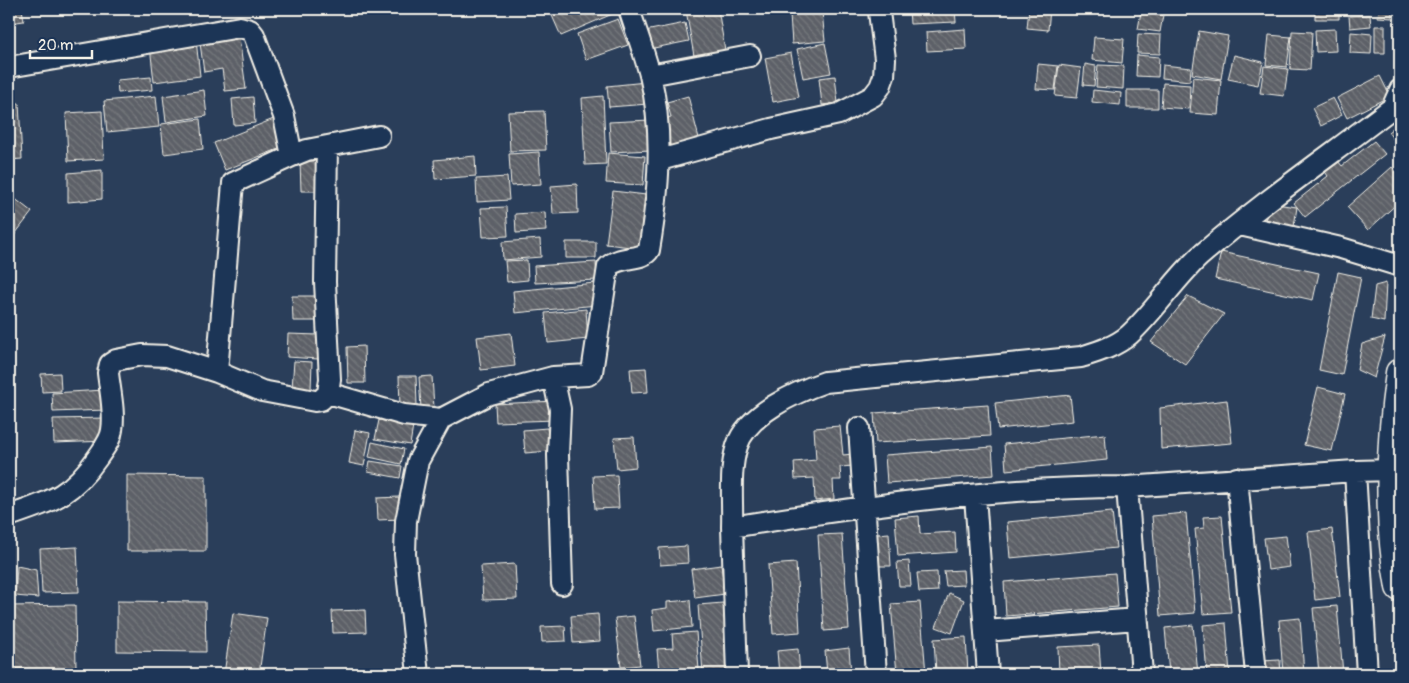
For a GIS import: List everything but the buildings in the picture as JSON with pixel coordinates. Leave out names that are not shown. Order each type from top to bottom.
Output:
[{"type":"main road","points":[[1400,373],[1394,418],[1391,501],[1400,588]]},
{"type":"street","points":[[418,674],[405,554],[406,521],[418,461],[442,419],[489,394],[553,377],[588,375],[592,372],[608,267],[617,260],[644,255],[649,250],[660,160],[657,119],[650,75],[629,9]]},
{"type":"street","points":[[660,160],[771,129],[839,114],[873,96],[880,87],[884,76],[885,59],[880,12]]},
{"type":"street","points":[[9,67],[245,28],[254,35],[284,116],[292,156]]},
{"type":"street","points":[[650,75],[750,56]]},
{"type":"street","points":[[737,674],[732,526],[734,460],[738,444],[751,424],[784,400],[803,390],[825,382],[1081,357],[1104,350],[1128,336],[1198,258],[1282,190],[1392,108],[1400,90]]},
{"type":"street","points":[[217,372],[233,183],[292,156],[327,146],[379,136]]},
{"type":"street","points":[[9,516],[58,498],[76,485],[108,443],[112,431],[113,417],[108,373],[110,364],[116,360],[142,355],[167,356],[217,372],[262,391],[308,400],[321,400],[328,393],[330,379],[325,242],[327,146]]},
{"type":"street","points":[[1240,225],[1341,248],[1400,266]]},
{"type":"street","points":[[553,377],[560,409],[558,455],[562,584]]},
{"type":"street","points":[[328,393],[404,415],[442,419]]},
{"type":"street","points":[[860,428],[876,674]]},
{"type":"street","points":[[732,526],[864,506],[1064,487],[1127,487],[1237,478],[1392,470]]},
{"type":"street","points":[[1355,471],[1367,674]]},
{"type":"street","points":[[1237,478],[1256,674]]},
{"type":"street","points":[[1127,487],[1142,674]]},
{"type":"street","points":[[975,496],[988,674]]},
{"type":"street","points":[[985,631],[1137,619]]}]
